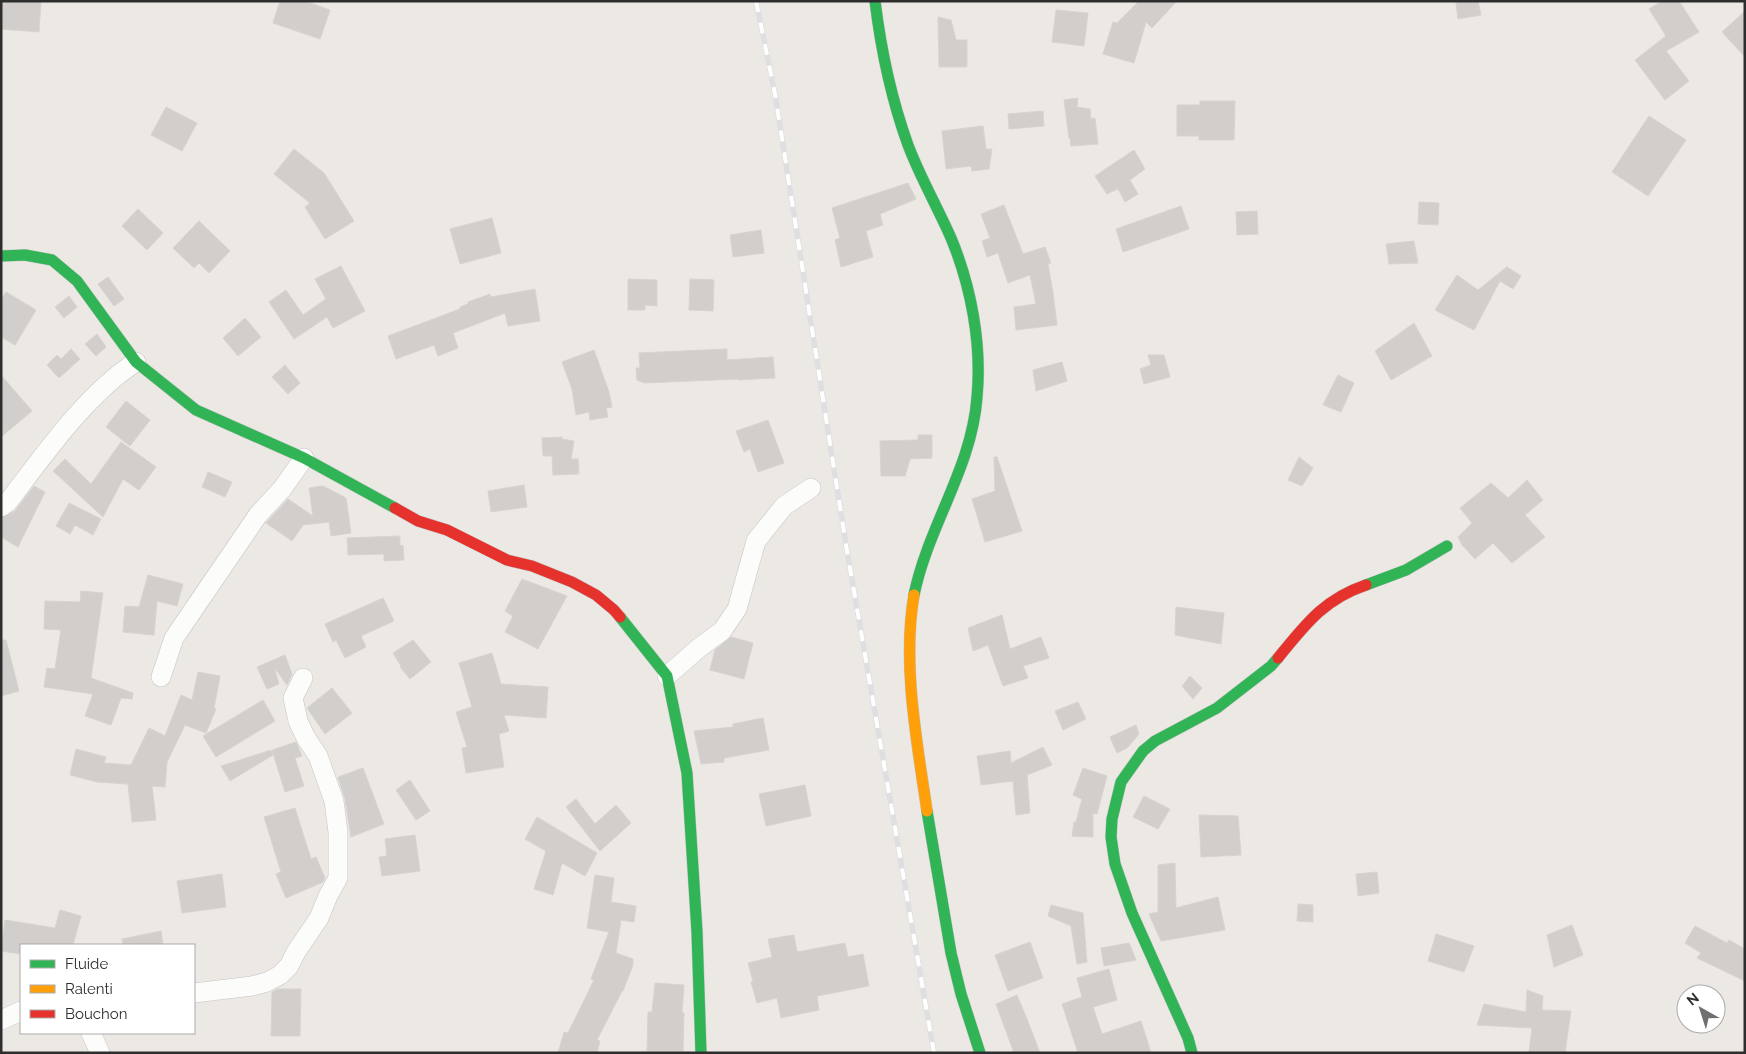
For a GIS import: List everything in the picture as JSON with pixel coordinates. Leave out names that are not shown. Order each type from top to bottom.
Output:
[{"type":"street","points":[[875,1],[878,35],[887,78],[908,146],[957,253],[968,292],[978,372],[973,427],[964,461],[927,548],[918,576],[912,606],[907,653],[926,817],[943,911],[958,984],[980,1053]]},
{"type":"street","points":[[1,256],[25,255],[52,260],[76,281],[136,362],[196,410],[304,458],[418,521],[447,530],[507,560],[532,566],[572,582],[596,596],[614,610],[666,676],[687,773],[697,932],[701,1053]]},
{"type":"street","points":[[1,508],[8,502],[52,445],[100,390],[118,374],[136,362]]},
{"type":"street","points":[[161,677],[174,638],[258,515],[282,488],[304,458]]},
{"type":"street","points":[[666,676],[700,646],[722,631],[738,609],[756,541],[784,506],[811,488]]},
{"type":"street","points":[[1192,1053],[1188,1038],[1132,914],[1115,864],[1111,837],[1112,819],[1121,782],[1143,751],[1155,741],[1216,708],[1271,666],[1306,622],[1328,603],[1354,589],[1406,570],[1447,546]]},
{"type":"street","points":[[195,994],[252,986],[267,982],[280,975],[289,966],[319,918],[338,878],[338,832],[334,801],[318,756],[298,721],[293,698],[303,678]]},
{"type":"street","points":[[1,1020],[20,1011]]},
{"type":"street","points":[[92,1034],[100,1053]]},
{"type":"building","points":[[1,1],[41,1],[39,32],[1,29]]},
{"type":"building","points":[[280,1],[305,1],[330,10],[320,39],[273,23]]},
{"type":"building","points":[[1139,1],[1177,1],[1152,28],[1146,22],[1134,63],[1103,54],[1113,22],[1117,23]]},
{"type":"building","points":[[1478,1],[1481,15],[1458,19],[1456,3]]},
{"type":"building","points":[[1662,1],[1679,1],[1699,32],[1666,51],[1689,81],[1665,100],[1635,60],[1666,36],[1649,9]]},
{"type":"building","points":[[1056,10],[1088,13],[1084,46],[1052,42]]},
{"type":"building","points":[[1745,11],[1745,57],[1722,32]]},
{"type":"building","points":[[938,17],[951,20],[956,40],[967,40],[967,67],[939,67]]},
{"type":"building","points":[[1078,98],[1077,107],[1090,109],[1091,119],[1095,118],[1098,144],[1071,146],[1064,100]]},
{"type":"building","points":[[1200,101],[1235,101],[1234,140],[1199,140],[1199,136],[1177,136],[1177,105],[1200,105]]},
{"type":"building","points":[[166,107],[197,123],[182,151],[151,135]]},
{"type":"building","points":[[1043,111],[1044,126],[1009,129],[1008,114]]},
{"type":"building","points":[[1649,116],[1686,140],[1648,196],[1612,172]]},
{"type":"building","points":[[983,126],[986,149],[992,149],[989,169],[972,171],[971,166],[946,169],[942,131]]},
{"type":"building","points":[[294,149],[324,173],[354,221],[325,239],[305,207],[310,203],[274,174]]},
{"type":"building","points":[[1134,150],[1145,169],[1130,180],[1138,194],[1125,202],[1118,189],[1107,194],[1095,176]]},
{"type":"building","points":[[908,183],[916,199],[880,214],[883,225],[866,231],[873,257],[841,267],[835,240],[840,238],[832,208]]},
{"type":"building","points":[[1419,202],[1439,203],[1438,225],[1418,224]]},
{"type":"building","points":[[1004,205],[1023,254],[1045,247],[1051,263],[1048,264],[1057,325],[1016,330],[1014,307],[1036,304],[1030,275],[1008,283],[998,253],[987,257],[982,241],[990,238],[981,214]]},
{"type":"building","points":[[1181,206],[1189,229],[1123,252],[1116,229]]},
{"type":"building","points":[[138,209],[163,233],[147,250],[122,226]]},
{"type":"building","points":[[1257,211],[1258,234],[1237,235],[1236,212]]},
{"type":"building","points":[[492,218],[501,253],[460,264],[450,229]]},
{"type":"building","points":[[199,221],[230,251],[209,273],[199,263],[194,268],[173,248]]},
{"type":"building","points":[[761,230],[764,253],[733,257],[730,235]]},
{"type":"building","points":[[1414,241],[1418,263],[1389,264],[1386,244]]},
{"type":"building","points":[[341,266],[365,311],[333,328],[327,317],[294,339],[269,302],[286,290],[303,315],[326,299],[315,279]]},
{"type":"building","points":[[1508,266],[1521,276],[1513,289],[1500,281],[1474,330],[1435,310],[1457,275],[1478,290]]},
{"type":"building","points":[[108,277],[124,299],[114,306],[98,284]]},
{"type":"building","points":[[628,279],[657,280],[657,306],[645,305],[645,310],[628,310]]},
{"type":"building","points":[[690,279],[714,280],[713,311],[689,310]]},
{"type":"building","points":[[535,289],[540,321],[508,326],[505,313],[453,333],[458,348],[438,356],[434,345],[396,359],[388,336],[460,309],[460,307],[468,304],[468,302],[490,294],[491,297]]},
{"type":"building","points":[[6,292],[36,310],[15,345],[1,337],[1,299]]},
{"type":"building","points":[[69,296],[77,307],[64,318],[55,307]]},
{"type":"building","points":[[245,318],[261,337],[238,356],[223,338]]},
{"type":"building","points":[[1414,323],[1432,356],[1391,380],[1375,351]]},
{"type":"building","points":[[97,334],[106,347],[96,356],[85,344]]},
{"type":"building","points":[[71,349],[80,359],[59,378],[47,365],[57,355],[61,359]]},
{"type":"building","points":[[727,349],[727,360],[773,357],[775,378],[644,383],[637,380],[636,368],[640,368],[639,353]]},
{"type":"building","points":[[594,350],[609,392],[612,407],[606,408],[608,417],[590,420],[589,412],[576,415],[572,389],[562,362]]},
{"type":"building","points":[[1148,355],[1164,355],[1170,377],[1144,384],[1140,369],[1151,365]]},
{"type":"building","points":[[1062,362],[1067,381],[1036,391],[1033,370]]},
{"type":"building","points":[[285,365],[300,383],[288,394],[272,377]]},
{"type":"building","points":[[1,375],[32,411],[1,437]]},
{"type":"building","points":[[1338,375],[1354,383],[1341,412],[1323,405]]},
{"type":"building","points":[[126,401],[150,420],[130,446],[106,427]]},
{"type":"building","points":[[768,420],[784,463],[758,472],[750,449],[744,452],[736,431]]},
{"type":"building","points":[[918,435],[932,435],[932,458],[910,459],[905,476],[881,476],[880,441],[918,440]]},
{"type":"building","points":[[562,437],[562,439],[574,441],[571,459],[578,459],[579,474],[553,475],[552,456],[543,456],[542,438]]},
{"type":"building","points":[[121,442],[156,467],[139,490],[123,479],[103,517],[53,471],[65,459],[91,484]]},
{"type":"building","points":[[994,457],[997,457],[1022,531],[985,542],[972,499],[995,491]]},
{"type":"building","points":[[1299,457],[1313,468],[1302,486],[1288,480]]},
{"type":"building","points":[[208,472],[232,482],[225,497],[202,487]]},
{"type":"building","points":[[1527,480],[1543,500],[1525,515],[1545,537],[1512,563],[1493,543],[1475,559],[1462,545],[1458,537],[1472,523],[1460,508],[1491,483],[1508,498]]},
{"type":"building","points":[[524,485],[527,507],[491,512],[488,491]]},
{"type":"building","points":[[34,486],[45,492],[18,547],[1,537],[1,518],[15,511]]},
{"type":"building","points":[[323,486],[346,498],[351,533],[331,536],[329,522],[303,525],[292,541],[266,523],[288,499],[313,516],[309,488]]},
{"type":"building","points":[[69,503],[101,519],[93,535],[75,525],[70,534],[56,526]]},
{"type":"building","points":[[400,536],[400,546],[403,545],[404,560],[384,561],[384,554],[348,555],[347,538]]},
{"type":"building","points":[[148,575],[183,584],[177,606],[157,601],[154,635],[123,632],[125,606],[139,607]]},
{"type":"building","points":[[522,579],[567,596],[538,649],[505,632],[513,616],[505,611]]},
{"type":"building","points":[[81,591],[103,593],[91,678],[133,693],[132,699],[121,698],[111,725],[85,716],[93,694],[44,687],[47,668],[55,669],[61,630],[44,629],[45,601],[80,602]]},
{"type":"building","points":[[383,598],[394,621],[361,636],[366,647],[345,658],[336,640],[333,642],[325,624]]},
{"type":"building","points":[[1176,607],[1224,613],[1221,644],[1175,635]]},
{"type":"building","points":[[1002,615],[1010,649],[1041,637],[1049,658],[1023,666],[1028,678],[1003,686],[988,645],[973,651],[968,628]]},
{"type":"building","points":[[731,637],[753,643],[744,679],[710,670],[715,650]]},
{"type":"building","points":[[1,640],[6,640],[19,691],[1,696]]},
{"type":"building","points":[[413,640],[431,662],[410,679],[400,667],[393,653]]},
{"type":"building","points":[[492,653],[501,684],[548,687],[546,718],[504,715],[509,731],[499,734],[504,767],[466,773],[462,748],[467,747],[456,712],[472,707],[459,663]]},
{"type":"building","points":[[285,655],[292,674],[287,685],[274,667],[279,684],[267,689],[257,667]]},
{"type":"building","points":[[198,672],[220,676],[214,708],[216,709],[206,733],[185,725],[167,762],[165,787],[152,786],[156,820],[132,822],[128,784],[97,782],[70,775],[76,749],[106,757],[104,763],[131,765],[149,728],[165,736],[181,695],[192,700]]},
{"type":"building","points":[[1190,676],[1202,688],[1193,699],[1182,686]]},
{"type":"building","points":[[332,688],[352,713],[325,734],[307,708]]},
{"type":"building","points":[[263,700],[275,721],[216,757],[203,736]]},
{"type":"building","points":[[1078,702],[1086,719],[1063,730],[1055,711]]},
{"type":"building","points":[[763,718],[769,750],[724,758],[724,762],[701,764],[694,731],[733,727],[733,724]]},
{"type":"building","points":[[1136,725],[1139,734],[1127,748],[1117,753],[1110,737]]},
{"type":"building","points":[[296,742],[302,756],[295,758],[304,786],[285,792],[272,750]]},
{"type":"building","points":[[1043,747],[1052,765],[1027,775],[1030,813],[1016,815],[1013,781],[981,785],[977,756],[1010,751],[1011,763]]},
{"type":"building","points":[[271,750],[273,755],[230,781],[221,766]]},
{"type":"building","points":[[363,768],[384,824],[351,837],[345,799],[338,777]]},
{"type":"building","points":[[1083,768],[1107,776],[1097,814],[1093,813],[1093,837],[1072,836],[1074,822],[1076,822],[1082,799],[1073,795]]},
{"type":"building","points":[[410,780],[430,811],[416,820],[396,790]]},
{"type":"building","points":[[805,785],[811,816],[766,826],[759,794]]},
{"type":"building","points":[[1144,796],[1170,809],[1158,829],[1133,817]]},
{"type":"building","points":[[576,799],[595,824],[616,805],[631,823],[600,851],[566,807]]},
{"type":"building","points":[[295,808],[311,859],[316,857],[325,878],[323,882],[286,898],[276,874],[281,872],[264,817]]},
{"type":"building","points":[[1199,815],[1238,816],[1241,855],[1201,857]]},
{"type":"building","points":[[537,817],[597,853],[585,876],[562,863],[553,895],[534,889],[546,851],[525,839]]},
{"type":"building","points":[[415,835],[420,871],[382,876],[379,857],[387,856],[385,839]]},
{"type":"building","points":[[1175,863],[1176,908],[1218,897],[1225,930],[1161,941],[1149,914],[1158,912],[1158,865]]},
{"type":"building","points":[[1377,872],[1379,893],[1358,896],[1356,874]]},
{"type":"building","points":[[222,874],[226,907],[182,913],[177,881]]},
{"type":"building","points":[[595,875],[614,878],[611,902],[636,906],[634,922],[621,920],[616,953],[633,959],[633,965],[623,991],[597,1040],[600,1041],[597,1053],[558,1053],[564,1032],[568,1033],[594,980],[591,979],[609,932],[587,928]]},
{"type":"building","points":[[1298,904],[1313,905],[1313,922],[1297,921]]},
{"type":"building","points":[[1051,905],[1083,913],[1087,962],[1077,964],[1071,926],[1048,916]]},
{"type":"building","points":[[60,910],[81,916],[73,944],[20,944],[20,954],[1,951],[5,920],[55,928]]},
{"type":"building","points":[[1572,925],[1583,955],[1554,967],[1547,935]]},
{"type":"building","points":[[1695,926],[1727,943],[1729,940],[1745,949],[1745,981],[1697,958],[1701,953],[1685,943]]},
{"type":"building","points":[[161,931],[163,944],[123,944],[122,939]]},
{"type":"building","points":[[1436,934],[1474,946],[1464,972],[1428,961]]},
{"type":"building","points":[[794,935],[797,952],[845,943],[848,957],[863,954],[869,986],[817,996],[819,1010],[781,1018],[777,998],[757,1003],[748,963],[772,957],[768,939]]},
{"type":"building","points":[[1030,942],[1043,978],[1008,991],[995,955]]},
{"type":"building","points":[[1129,943],[1136,960],[1104,966],[1101,948]]},
{"type":"building","points":[[1109,969],[1117,1000],[1093,1007],[1102,1034],[1141,1021],[1151,1053],[1078,1053],[1062,1004],[1082,997],[1077,978]]},
{"type":"building","points":[[655,983],[684,985],[682,1013],[684,1013],[683,1051],[647,1051],[648,1012],[652,1012]]},
{"type":"building","points":[[278,989],[301,989],[300,1036],[271,1036],[272,992]]},
{"type":"building","points":[[1527,990],[1543,996],[1542,1010],[1571,1011],[1565,1053],[1529,1052],[1532,1028],[1477,1025],[1484,1004],[1526,1012]]},
{"type":"building","points":[[1017,995],[1040,1053],[1014,1053],[996,1004]]},
{"type":"railway","points":[[756,1],[775,94],[846,545],[934,1053]]},
{"type":"traffic: fast","points":[[875,1],[880,38],[897,110],[913,157],[958,256],[969,295],[978,357],[977,397],[967,448],[959,473],[929,545],[914,595]]},
{"type":"traffic: fast","points":[[1,256],[25,255],[52,260],[77,281],[136,362],[196,410],[304,458],[395,508]]},
{"type":"traffic: fast","points":[[1366,585],[1406,570],[1447,546]]},
{"type":"traffic: fast","points":[[620,617],[667,676],[687,773],[697,932],[701,1053]]},
{"type":"traffic: fast","points":[[1192,1053],[1188,1038],[1132,913],[1115,864],[1111,837],[1112,819],[1121,782],[1143,751],[1155,741],[1217,708],[1271,666],[1278,658]]},
{"type":"traffic: fast","points":[[927,811],[951,953],[961,994],[980,1053]]},
{"type":"traffic: slow","points":[[914,595],[911,621],[910,675],[915,731],[927,811]]},
{"type":"traffic: jam","points":[[395,508],[418,521],[447,530],[507,560],[532,566],[572,582],[596,595],[620,617]]},
{"type":"traffic: jam","points":[[1278,658],[1316,614],[1338,598],[1366,585]]}]
